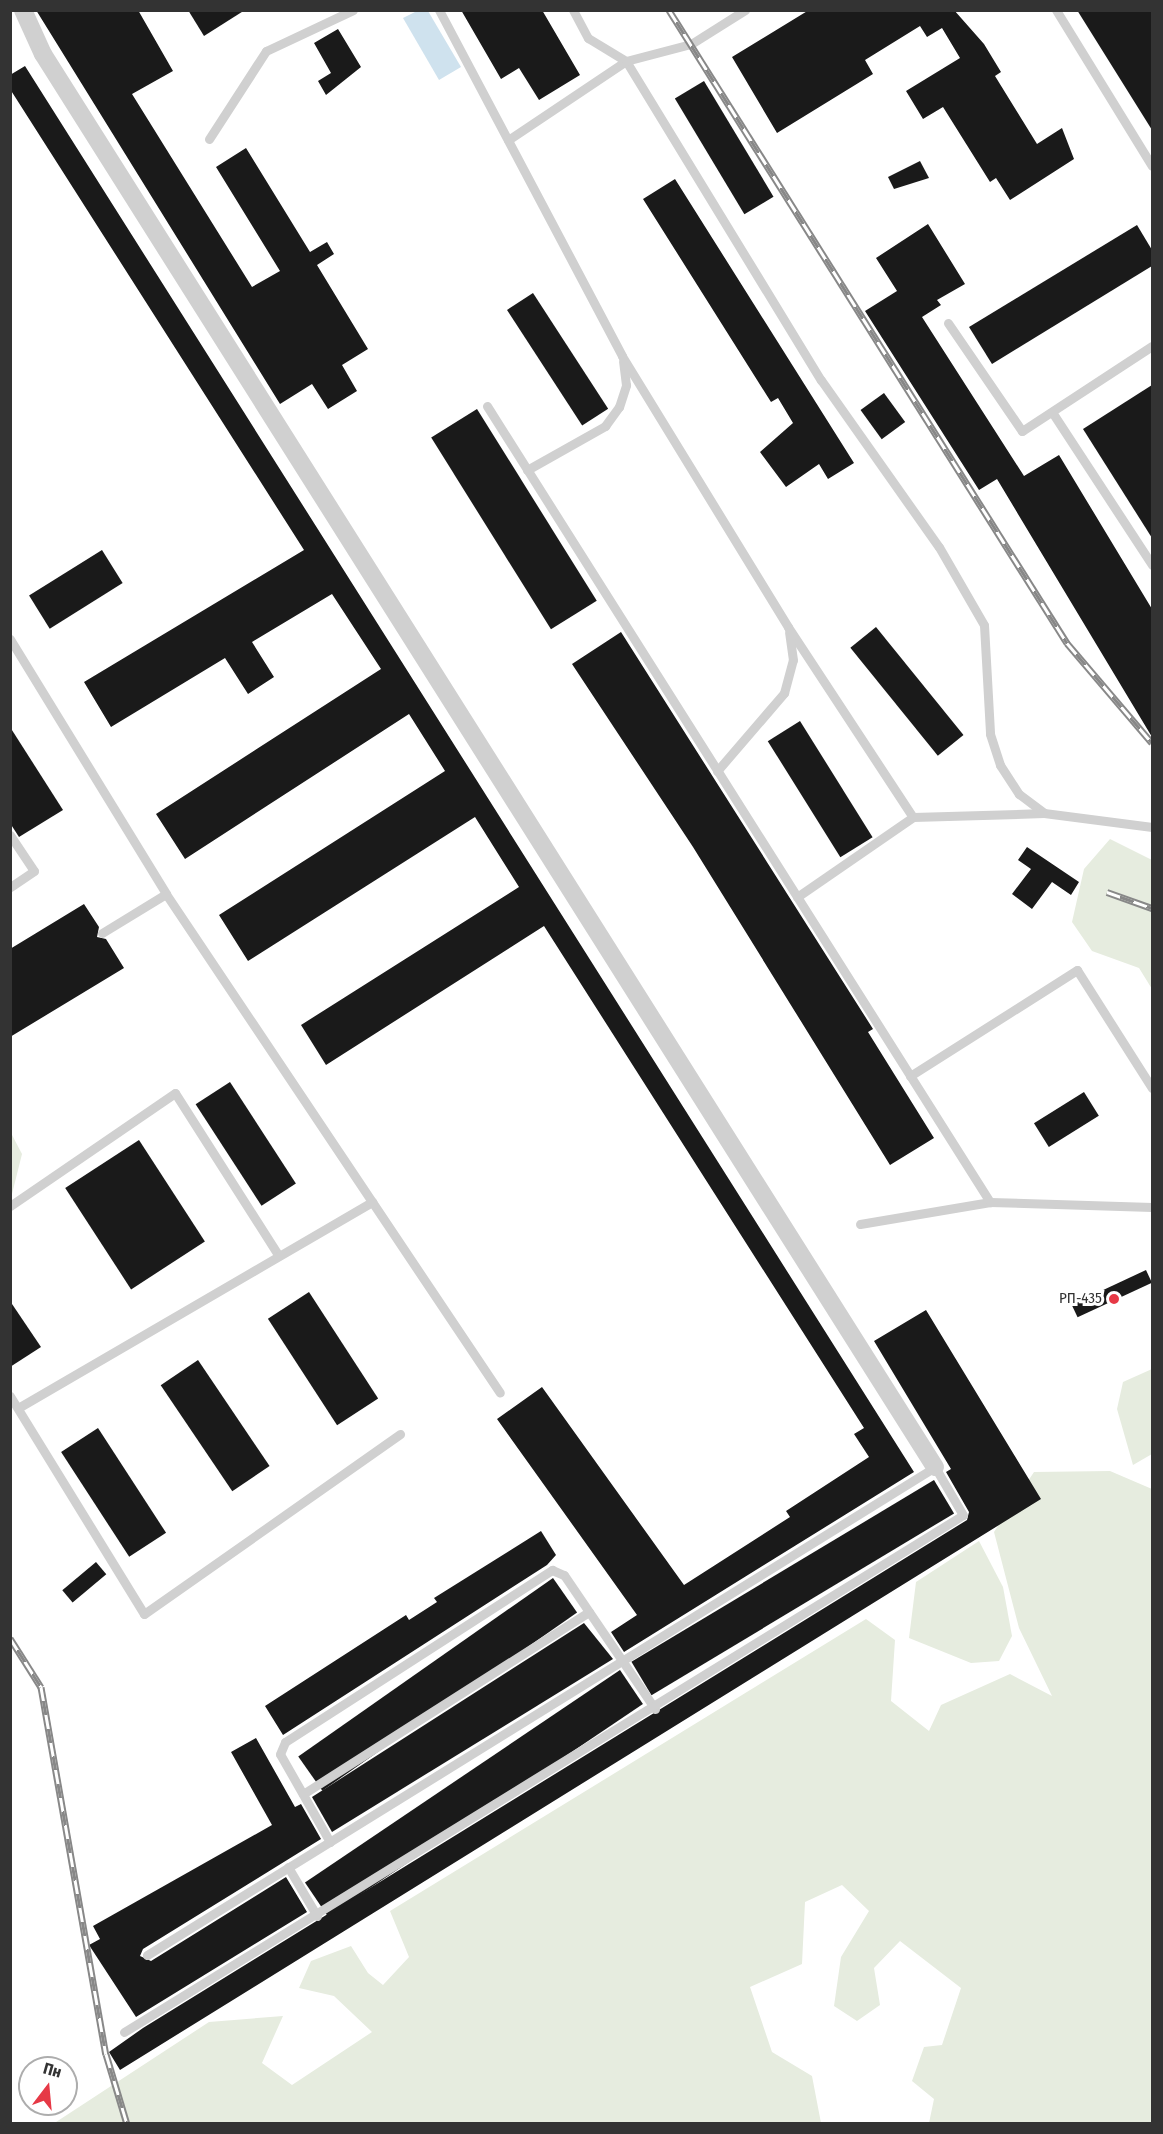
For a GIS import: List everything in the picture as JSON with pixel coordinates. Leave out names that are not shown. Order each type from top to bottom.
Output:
[{"type":"street","points":[[22,10],[50,64],[935,1467]]},
{"type":"lane","points":[[209,139],[266,51],[353,10]]},
{"type":"lane","points":[[439,10],[622,356],[788,627],[913,817]]},
{"type":"lane","points":[[573,10],[588,38],[626,61],[821,380],[939,547],[984,625],[990,734],[1000,765],[1019,794],[1044,813]]},
{"type":"lane","points":[[508,140],[626,61],[691,45],[745,10]]},
{"type":"lane","points":[[1056,10],[1152,166]]},
{"type":"lane","points":[[948,323],[1022,431],[1152,346]]},
{"type":"lane","points":[[528,470],[605,426],[619,407],[626,385],[622,356]]},
{"type":"lane","points":[[487,406],[990,1202]]},
{"type":"lane","points":[[1052,412],[1152,565]]},
{"type":"lane","points":[[717,771],[784,693],[794,660],[788,627]]},
{"type":"lane","points":[[10,639],[166,894],[500,1393]]},
{"type":"lane","points":[[797,897],[913,817],[1044,813],[1152,827]]},
{"type":"lane","points":[[10,834],[34,871],[10,887]]},
{"type":"lane","points":[[102,933],[166,894]]},
{"type":"lane","points":[[910,1076],[1077,970],[1152,1088]]},
{"type":"lane","points":[[10,1206],[175,1093],[279,1256]]},
{"type":"lane","points":[[18,1408],[372,1202]]},
{"type":"lane","points":[[860,1224],[990,1202],[1152,1207]]},
{"type":"lane","points":[[10,1396],[144,1614],[400,1434]]},
{"type":"lane","points":[[124,2032],[655,1709],[963,1515],[935,1467],[147,1955]]},
{"type":"lane","points":[[330,1842],[280,1754],[285,1742],[552,1570],[564,1575],[655,1709]]},
{"type":"lane","points":[[303,1794],[589,1612]]},
{"type":"lane","points":[[288,1867],[317,1916]]},
{"type":"shaded area","points":[[1110,839],[1152,860],[1152,989],[1139,968],[1092,951],[1072,922],[1084,869]]},
{"type":"shaded area","points":[[10,1133],[22,1154],[11,1198]]},
{"type":"shaded area","points":[[1152,1369],[1152,1454],[1133,1465],[1117,1409],[1123,1382]]},
{"type":"shaded area","points":[[1110,1471],[1152,1489],[1152,2123],[929,2123],[934,2099],[912,2081],[924,2047],[942,2045],[961,1988],[900,1941],[874,1968],[880,2005],[857,2021],[834,2006],[841,1957],[869,1911],[842,1885],[805,1902],[802,1964],[750,1987],[772,2052],[812,2076],[821,2123],[53,2124],[65,2116],[78,2116],[78,2108],[209,2022],[283,2016],[262,2063],[292,2085],[372,2032],[334,1996],[299,1988],[311,1961],[351,1946],[368,1973],[383,1985],[409,1957],[390,1911],[866,1619],[895,1640],[891,1701],[929,1731],[941,1705],[1010,1674],[1052,1696],[1019,1628],[994,1532],[1034,1472]]},
{"type":"shaded area","points":[[979,1541],[1003,1587],[1012,1636],[999,1661],[971,1663],[909,1638],[916,1582]]},
{"type":"water","points":[[417,11],[428,11],[461,67],[439,80],[403,18]]},
{"type":"building","points":[[36,10],[138,10],[173,71],[132,94],[252,287],[280,271],[216,167],[246,148],[310,252],[327,242],[334,254],[317,265],[368,349],[342,365],[357,391],[328,409],[312,384],[280,404]]},
{"type":"building","points":[[188,10],[245,10],[204,36]]},
{"type":"building","points":[[461,10],[542,10],[580,75],[539,100],[519,68],[501,79]]},
{"type":"building","points":[[809,10],[954,10],[984,44],[1001,72],[995,76],[1037,144],[1062,128],[1074,159],[1010,200],[996,178],[990,182],[943,107],[923,119],[906,91],[960,58],[942,28],[927,37],[920,26],[865,60],[873,74],[777,133],[732,57]]},
{"type":"building","points":[[1077,10],[1152,10],[1152,130]]},
{"type":"building","points":[[338,29],[361,67],[326,95],[318,81],[331,73],[314,43]]},
{"type":"building","points":[[25,66],[914,1472],[624,1652],[611,1632],[637,1615],[497,1419],[542,1387],[684,1585],[790,1517],[786,1511],[869,1457],[854,1434],[864,1428],[544,926],[326,1065],[301,1025],[519,887],[475,817],[248,961],[219,915],[445,771],[409,714],[185,859],[156,814],[381,669],[332,594],[252,642],[274,677],[248,694],[225,658],[111,727],[84,682],[304,550],[10,89],[10,75]]},
{"type":"building","points":[[704,81],[774,197],[744,214],[675,99]]},
{"type":"building","points":[[920,161],[929,178],[894,189],[888,177]]},
{"type":"building","points":[[675,179],[854,463],[828,479],[819,464],[786,487],[760,452],[793,423],[778,398],[771,402],[643,199]]},
{"type":"building","points":[[928,224],[965,284],[937,300],[941,305],[922,317],[1024,476],[1059,455],[1152,609],[1152,737],[997,479],[979,490],[865,311],[897,291],[876,258]]},
{"type":"building","points":[[1137,225],[1152,250],[1152,266],[992,364],[969,327]]},
{"type":"building","points":[[533,293],[608,409],[582,426],[507,310]]},
{"type":"building","points":[[1152,385],[1152,538],[1083,429]]},
{"type":"building","points":[[884,393],[905,422],[882,439],[861,410]]},
{"type":"building","points":[[477,409],[597,601],[551,629],[431,438]]},
{"type":"building","points":[[102,550],[123,583],[50,629],[29,596]]},
{"type":"building","points":[[876,627],[963,735],[938,756],[850,648]]},
{"type":"building","points":[[621,632],[873,1029],[868,1032],[934,1138],[890,1165],[693,847],[572,664]]},
{"type":"building","points":[[800,721],[873,837],[840,857],[768,741]]},
{"type":"building","points":[[10,727],[63,810],[19,837],[10,823]]},
{"type":"building","points":[[1027,847],[1079,882],[1071,895],[1052,882],[1032,909],[1012,894],[1031,869],[1018,860]]},
{"type":"building","points":[[84,904],[99,927],[97,937],[106,939],[124,968],[10,1037],[10,949]]},
{"type":"building","points":[[230,1082],[296,1183],[262,1206],[196,1104]]},
{"type":"building","points":[[1084,1092],[1099,1116],[1049,1147],[1034,1123]]},
{"type":"building","points":[[139,1140],[205,1241],[131,1289],[65,1188]]},
{"type":"building","points":[[1146,1270],[1152,1283],[1078,1317],[1072,1305]]},
{"type":"building","points":[[309,1292],[378,1399],[337,1425],[268,1319]]},
{"type":"building","points":[[10,1301],[41,1347],[10,1367]]},
{"type":"building","points":[[926,1310],[1041,1499],[120,2070],[109,2052],[143,2028],[967,1520],[969,1512],[946,1472],[951,1469],[874,1341]]},
{"type":"building","points":[[198,1360],[270,1466],[232,1491],[161,1385]]},
{"type":"building","points":[[98,1428],[166,1533],[129,1557],[61,1452]]},
{"type":"building","points":[[934,1480],[954,1513],[652,1695],[631,1662]]},
{"type":"building","points":[[541,1531],[556,1555],[547,1565],[283,1735],[265,1706],[406,1615],[409,1620],[437,1602],[434,1598]]},
{"type":"building","points":[[96,1562],[106,1574],[73,1603],[62,1590]]},
{"type":"building","points":[[553,1578],[577,1612],[322,1791],[298,1756]]},
{"type":"building","points":[[584,1623],[613,1659],[332,1832],[312,1797]]},
{"type":"building","points":[[620,1670],[643,1704],[328,1916],[305,1882]]},
{"type":"building","points":[[256,1738],[295,1807],[301,1804],[321,1839],[143,1949],[140,1956],[151,1961],[286,1877],[307,1912],[136,2017],[89,1945],[100,1939],[93,1926],[272,1825],[231,1752]]},
{"type":"railway","points":[[669,10],[1067,643],[1152,743]]},
{"type":"railway","points":[[1107,892],[1152,908]]},
{"type":"railway","points":[[10,1638],[41,1687],[106,2054],[127,2124]]},
{"type":"place","name":"РП-435","points":[[1114,1299]]}]
